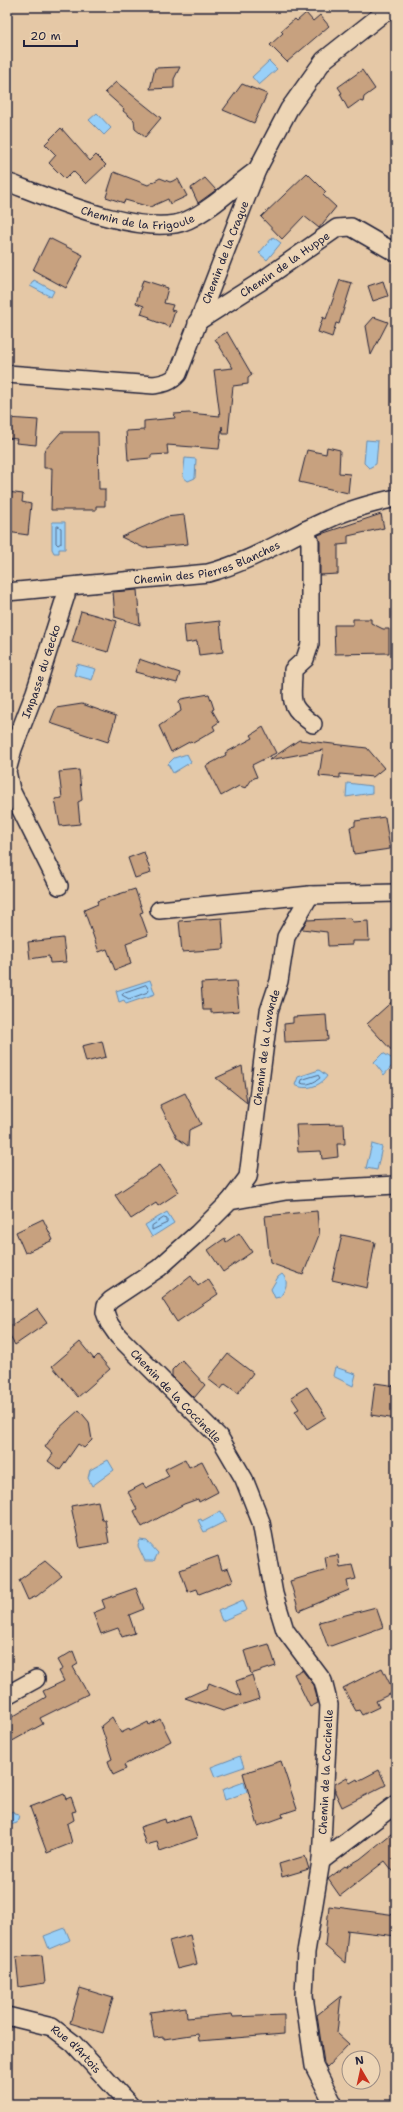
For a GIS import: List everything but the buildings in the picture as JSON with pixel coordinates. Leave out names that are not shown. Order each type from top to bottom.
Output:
[{"type":"street","name":"Chemin de la Craque","points":[[7,374],[154,385],[168,383],[178,374],[197,322],[258,170],[289,109],[324,60],[381,15],[396,7]]},
{"type":"street","name":"Chemin de la Frigoule","points":[[7,182],[104,217],[164,226],[187,220],[211,206],[237,184],[258,170]]},
{"type":"street","name":"Chemin de la Huppe","points":[[197,322],[260,282],[337,228],[351,228],[396,253]]},
{"type":"street","name":"Chemin des Pierres Blanches","points":[[7,592],[208,573],[233,567],[305,530],[354,508],[396,498]]},
{"type":"street","points":[[305,530],[310,542],[310,644],[305,659],[293,670],[293,705],[299,714],[313,724]]},
{"type":"street","name":"Impasse du Gecko","points":[[59,886],[11,790],[7,771],[66,595],[65,587]]},
{"type":"street","points":[[159,910],[310,896],[396,892]]},
{"type":"street","name":"Chemin de la Lavande","points":[[230,1201],[248,1177],[269,1011],[279,981],[286,937],[310,896]]},
{"type":"street","points":[[230,1201],[286,1192],[396,1185]]},
{"type":"street","name":"Chemin de la Coccinelle","points":[[230,1201],[198,1234],[159,1268],[110,1300],[106,1305],[105,1312],[108,1322],[134,1354],[220,1438],[253,1497],[261,1522],[274,1594],[285,1630],[323,1681],[329,1705],[321,1861],[306,1952],[304,1996],[314,2066],[334,2105]]},
{"type":"street","points":[[7,1695],[36,1679]]},
{"type":"street","points":[[321,1861],[396,1804]]},
{"type":"street","name":"Rue d'Artois","points":[[7,2016],[52,2027],[73,2043],[130,2105]]},
{"type":"water","points":[[269,61],[277,69],[259,85],[252,77]]},
{"type":"water","points":[[97,113],[111,128],[104,135],[89,120]]},
{"type":"water","points":[[273,237],[281,243],[267,260],[259,253]]},
{"type":"water","points":[[34,280],[54,291],[51,297],[30,286]]},
{"type":"water","points":[[366,440],[378,441],[376,464],[369,468],[364,463]]},
{"type":"water","points":[[185,458],[196,459],[195,478],[188,481],[183,477]]},
{"type":"water","points":[[52,522],[65,522],[65,549],[59,549],[59,553],[54,553],[52,549]]},
{"type":"water","points":[[77,664],[96,669],[92,680],[74,675]]},
{"type":"water","points":[[187,754],[191,762],[173,773],[168,764],[174,758]]},
{"type":"water","points":[[347,783],[372,786],[372,793],[346,797]]},
{"type":"water","points":[[150,980],[155,994],[126,1004],[124,1000],[119,1002],[116,991]]},
{"type":"water","points":[[383,1053],[396,1061],[384,1075],[374,1062]]},
{"type":"water","points":[[319,1070],[327,1076],[317,1085],[304,1088],[295,1085],[298,1077]]},
{"type":"water","points":[[372,1144],[382,1147],[377,1170],[366,1168]]},
{"type":"water","points":[[167,1212],[174,1223],[152,1237],[145,1225]]},
{"type":"water","points":[[282,1274],[286,1280],[286,1286],[280,1297],[275,1298],[271,1289],[278,1277]]},
{"type":"water","points":[[335,1367],[356,1374],[353,1386],[333,1376]]},
{"type":"water","points":[[108,1460],[114,1470],[92,1486],[88,1478],[90,1470]]},
{"type":"water","points":[[221,1511],[226,1521],[204,1532],[198,1520],[201,1519],[202,1521]]},
{"type":"water","points":[[140,1540],[147,1541],[158,1553],[154,1561],[145,1561],[138,1546]]},
{"type":"water","points":[[243,1600],[247,1610],[222,1621],[218,1611]]},
{"type":"water","points":[[240,1756],[244,1767],[215,1777],[211,1767]]},
{"type":"water","points":[[244,1782],[247,1792],[225,1800],[222,1790]]},
{"type":"water","points":[[13,1811],[14,1814],[19,1815],[17,1823],[7,1826],[7,1814]]},
{"type":"water","points":[[65,1928],[70,1940],[49,1949],[44,1936]]}]
